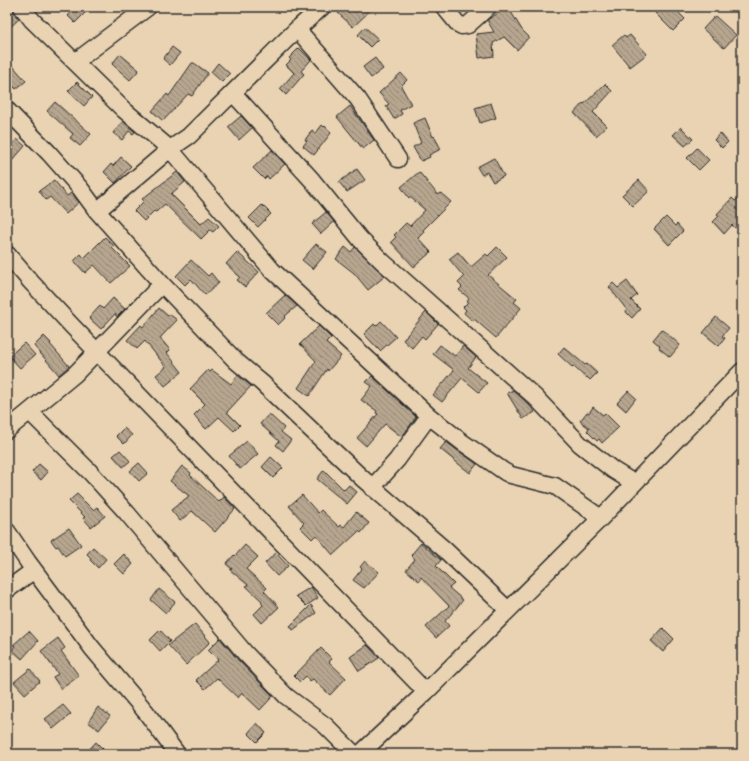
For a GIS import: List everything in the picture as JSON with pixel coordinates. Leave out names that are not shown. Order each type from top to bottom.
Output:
[{"type":"street","points":[[22,7],[32,20],[124,110],[170,149],[272,270],[429,416],[462,442],[505,472],[511,475],[555,486],[601,518]]},
{"type":"street","points":[[75,62],[148,7]]},
{"type":"street","points":[[97,211],[170,149],[189,136],[297,29],[322,7]]},
{"type":"street","points":[[444,7],[458,24],[462,26],[468,25],[488,7]]},
{"type":"street","points":[[297,29],[358,99],[398,159]]},
{"type":"street","points":[[233,93],[312,180],[360,239],[382,261],[536,397],[580,444],[607,465],[634,483]]},
{"type":"street","points":[[7,110],[49,153],[80,188],[97,211],[162,284],[236,361],[262,383],[372,488],[444,549],[508,610]]},
{"type":"street","points":[[7,254],[31,282],[97,352],[426,692]]},
{"type":"street","points":[[7,430],[75,374],[162,284]]},
{"type":"street","points":[[360,754],[426,692],[601,518],[742,371]]},
{"type":"street","points":[[30,412],[90,472],[127,513],[245,653],[286,696],[326,726],[354,754]]},
{"type":"street","points":[[372,488],[397,460],[429,416]]},
{"type":"street","points":[[7,531],[92,648],[146,712],[177,754]]},
{"type":"street","points":[[7,590],[34,570]]},
{"type":"building","points":[[7,7],[13,7],[14,12],[19,19],[7,30]]},
{"type":"building","points":[[76,7],[91,7],[75,23],[68,16]]},
{"type":"building","points":[[343,7],[374,7],[353,27],[338,13]]},
{"type":"building","points":[[508,7],[522,30],[529,37],[517,50],[504,37],[493,43],[494,56],[479,58],[476,34],[494,32],[487,20]]},
{"type":"building","points":[[662,7],[673,7],[685,19],[673,31],[655,13]]},
{"type":"building","points":[[715,16],[736,35],[724,48],[703,29]]},
{"type":"building","points":[[365,27],[378,39],[370,47],[358,35]]},
{"type":"building","points":[[624,35],[626,38],[630,35],[647,54],[630,67],[612,45]]},
{"type":"building","points":[[172,47],[180,53],[170,65],[163,59]]},
{"type":"building","points":[[299,48],[311,60],[301,71],[304,74],[286,95],[280,89],[294,73],[286,65],[291,60],[289,58]]},
{"type":"building","points":[[120,54],[139,70],[130,80],[112,64]]},
{"type":"building","points":[[375,58],[383,69],[371,78],[363,67]]},
{"type":"building","points":[[192,63],[208,73],[192,96],[188,94],[163,121],[152,111],[167,94],[169,96]]},
{"type":"building","points":[[218,63],[230,74],[222,82],[211,72]]},
{"type":"building","points":[[12,65],[26,81],[16,89],[7,79],[7,70]]},
{"type":"building","points":[[401,73],[407,80],[401,86],[411,104],[400,110],[402,114],[394,119],[386,106],[389,104],[379,93]]},
{"type":"building","points":[[77,82],[92,97],[84,106],[68,91]]},
{"type":"building","points":[[605,84],[612,91],[593,112],[607,126],[596,136],[574,113]]},
{"type":"building","points":[[55,102],[91,134],[80,146],[70,138],[73,134],[47,111]]},
{"type":"building","points":[[491,103],[496,118],[480,123],[475,108]]},
{"type":"building","points":[[350,106],[374,140],[363,149],[337,117]]},
{"type":"building","points":[[241,116],[252,128],[239,140],[228,127]]},
{"type":"building","points":[[425,118],[433,137],[434,136],[441,149],[429,155],[430,157],[421,161],[413,147],[421,143],[413,123]]},
{"type":"building","points":[[123,121],[135,132],[133,134],[129,131],[122,140],[113,133]]},
{"type":"building","points":[[322,125],[324,127],[325,126],[331,133],[314,155],[303,146],[312,130],[316,133]]},
{"type":"building","points":[[681,127],[693,139],[685,146],[673,135]]},
{"type":"building","points":[[720,133],[728,142],[722,148],[714,140]]},
{"type":"building","points":[[17,139],[25,146],[12,161],[7,157],[7,150]]},
{"type":"building","points":[[697,148],[709,160],[699,170],[687,158]]},
{"type":"building","points":[[272,150],[285,164],[269,179],[267,176],[264,179],[253,168]]},
{"type":"building","points":[[121,157],[131,166],[115,183],[104,172],[111,164],[113,166]]},
{"type":"building","points":[[494,158],[504,176],[493,182],[487,172],[482,175],[477,167]]},
{"type":"building","points":[[357,169],[365,180],[347,192],[339,182]]},
{"type":"building","points":[[177,172],[185,182],[171,194],[201,224],[209,217],[219,226],[213,232],[210,230],[201,239],[165,204],[156,212],[154,211],[144,221],[134,211],[144,201],[142,199]]},
{"type":"building","points":[[419,172],[438,195],[441,193],[451,202],[423,230],[424,232],[418,238],[431,252],[414,267],[391,242],[396,237],[394,235],[406,223],[410,226],[425,210],[410,197],[409,198],[401,187]]},
{"type":"building","points":[[54,180],[67,196],[71,193],[79,202],[66,214],[50,197],[46,200],[39,191]]},
{"type":"building","points":[[639,180],[649,191],[633,206],[622,195]]},
{"type":"building","points":[[742,195],[742,221],[735,228],[732,225],[724,234],[713,222],[719,216],[717,214],[732,198],[735,201]]},
{"type":"building","points":[[262,205],[271,214],[258,227],[249,218]]},
{"type":"building","points":[[326,212],[334,222],[321,234],[312,224]]},
{"type":"building","points":[[666,217],[675,226],[677,224],[683,231],[669,245],[654,229]]},
{"type":"building","points":[[105,237],[114,246],[112,248],[130,266],[111,283],[94,265],[85,273],[74,261],[81,254],[84,258]]},
{"type":"building","points":[[316,244],[327,252],[313,269],[302,260]]},
{"type":"building","points":[[345,247],[351,252],[355,247],[385,276],[368,290],[354,273],[336,259]]},
{"type":"building","points":[[497,247],[507,257],[488,275],[517,299],[514,302],[521,308],[496,338],[474,319],[473,321],[464,313],[466,310],[463,307],[468,302],[467,301],[469,298],[459,290],[462,287],[458,283],[464,277],[449,259],[458,252],[471,267],[486,254],[488,256]]},
{"type":"building","points":[[237,252],[259,272],[245,287],[237,280],[240,277],[226,264]]},
{"type":"building","points":[[191,260],[208,276],[211,273],[219,283],[205,295],[191,279],[185,285],[176,276]]},
{"type":"building","points":[[627,281],[637,295],[631,300],[640,309],[632,318],[626,312],[627,310],[609,287],[613,283],[618,288]]},
{"type":"building","points":[[285,295],[297,306],[285,316],[286,317],[278,325],[266,313]]},
{"type":"building","points":[[113,298],[125,309],[117,317],[115,314],[101,329],[89,318],[100,306],[103,309]]},
{"type":"building","points":[[159,308],[168,316],[169,314],[177,320],[160,338],[170,350],[167,353],[182,372],[165,386],[156,375],[166,367],[145,341],[137,349],[127,340],[141,325],[143,327]]},
{"type":"building","points":[[426,312],[438,324],[425,339],[422,336],[412,348],[403,340]]},
{"type":"building","points":[[716,317],[729,328],[722,336],[725,338],[719,346],[703,333]]},
{"type":"building","points":[[381,321],[396,337],[380,351],[364,334],[374,324],[376,326]]},
{"type":"building","points":[[319,326],[331,338],[326,343],[341,356],[328,371],[327,369],[309,396],[298,388],[316,361],[300,344]]},
{"type":"building","points":[[662,329],[680,345],[670,357],[659,348],[660,346],[653,340]]},
{"type":"building","points":[[44,336],[69,366],[59,375],[34,346]]},
{"type":"building","points":[[24,343],[35,355],[20,368],[9,356]]},
{"type":"building","points":[[440,345],[455,356],[463,346],[476,357],[468,368],[487,383],[479,392],[462,378],[442,402],[433,395],[454,370],[433,354]]},
{"type":"building","points":[[564,347],[597,373],[590,380],[573,366],[572,367],[558,354]]},
{"type":"building","points":[[208,370],[210,372],[212,370],[231,384],[238,375],[251,386],[227,412],[240,425],[234,431],[219,417],[206,429],[194,415],[205,404],[190,389]]},
{"type":"building","points":[[372,376],[416,417],[402,437],[385,424],[366,446],[357,438],[378,414],[376,413],[377,411],[361,400],[372,386],[366,382]]},
{"type":"building","points":[[513,390],[535,412],[523,419],[507,393]]},
{"type":"building","points":[[628,391],[636,398],[626,411],[617,403]]},
{"type":"building","points":[[593,407],[603,415],[605,413],[619,427],[602,443],[599,439],[597,441],[587,431],[589,428],[580,421]]},
{"type":"building","points":[[269,414],[284,428],[281,432],[291,440],[283,451],[276,445],[279,441],[260,424]]},
{"type":"building","points":[[124,428],[132,435],[124,444],[116,436]]},
{"type":"building","points":[[247,441],[258,454],[240,469],[229,456]]},
{"type":"building","points":[[446,442],[477,464],[470,473],[440,449]]},
{"type":"building","points":[[120,450],[130,461],[123,467],[113,456]]},
{"type":"building","points":[[271,457],[283,468],[273,478],[262,467]]},
{"type":"building","points":[[139,463],[148,473],[139,481],[130,471]]},
{"type":"building","points":[[39,464],[48,472],[41,480],[32,472]]},
{"type":"building","points":[[182,466],[191,473],[190,475],[219,502],[224,497],[235,509],[215,532],[192,511],[180,521],[171,510],[189,496],[170,481]]},
{"type":"building","points":[[324,470],[344,490],[349,485],[357,492],[347,504],[317,479]]},
{"type":"building","points":[[77,494],[93,510],[97,507],[105,516],[91,527],[83,518],[85,517],[69,501]]},
{"type":"building","points":[[302,495],[318,513],[321,510],[339,527],[341,525],[344,527],[356,512],[369,523],[361,533],[359,531],[333,555],[316,535],[312,539],[300,527],[304,523],[289,506]]},
{"type":"building","points":[[69,528],[81,545],[65,556],[58,546],[56,547],[51,540]]},
{"type":"building","points":[[421,543],[441,560],[436,566],[454,584],[449,588],[463,600],[445,621],[449,626],[436,638],[426,627],[449,606],[421,577],[419,581],[406,570],[415,559],[411,555]]},
{"type":"building","points":[[245,545],[258,557],[246,569],[267,588],[264,591],[279,607],[262,623],[254,614],[263,605],[261,602],[262,601],[246,586],[248,585],[230,570],[232,569],[226,564]]},
{"type":"building","points":[[93,547],[106,559],[98,568],[90,560],[91,558],[87,554]]},
{"type":"building","points":[[276,553],[288,566],[277,576],[265,563]]},
{"type":"building","points":[[124,554],[133,564],[124,574],[114,564]]},
{"type":"building","points":[[365,561],[379,572],[364,588],[353,580],[362,569],[360,567]]},
{"type":"building","points":[[311,587],[318,598],[306,606],[296,596]]},
{"type":"building","points":[[159,589],[175,602],[166,613],[151,600]]},
{"type":"building","points":[[311,605],[316,613],[293,630],[290,626]]},
{"type":"building","points":[[195,624],[210,642],[186,665],[168,645]]},
{"type":"building","points":[[663,628],[674,639],[663,652],[651,641]]},
{"type":"building","points":[[160,630],[170,641],[160,651],[150,640]]},
{"type":"building","points":[[29,631],[38,641],[22,659],[12,650],[15,646],[13,645]]},
{"type":"building","points":[[58,638],[65,648],[61,651],[79,676],[61,689],[53,677],[58,674],[41,651]]},
{"type":"building","points":[[220,638],[238,660],[273,696],[260,710],[242,693],[238,698],[217,678],[205,689],[196,680],[218,660],[208,650]]},
{"type":"building","points":[[367,645],[379,658],[359,671],[350,657]]},
{"type":"building","points":[[321,648],[332,659],[329,662],[346,678],[330,695],[313,679],[310,681],[306,676],[300,682],[294,676]]},
{"type":"building","points":[[30,669],[40,681],[25,694],[14,682]]},
{"type":"building","points":[[63,705],[71,714],[53,729],[45,719]]},
{"type":"building","points":[[98,707],[110,716],[99,730],[88,722]]},
{"type":"building","points":[[257,723],[266,733],[257,742],[248,733]]},
{"type":"building","points":[[96,742],[108,754],[85,754]]}]
